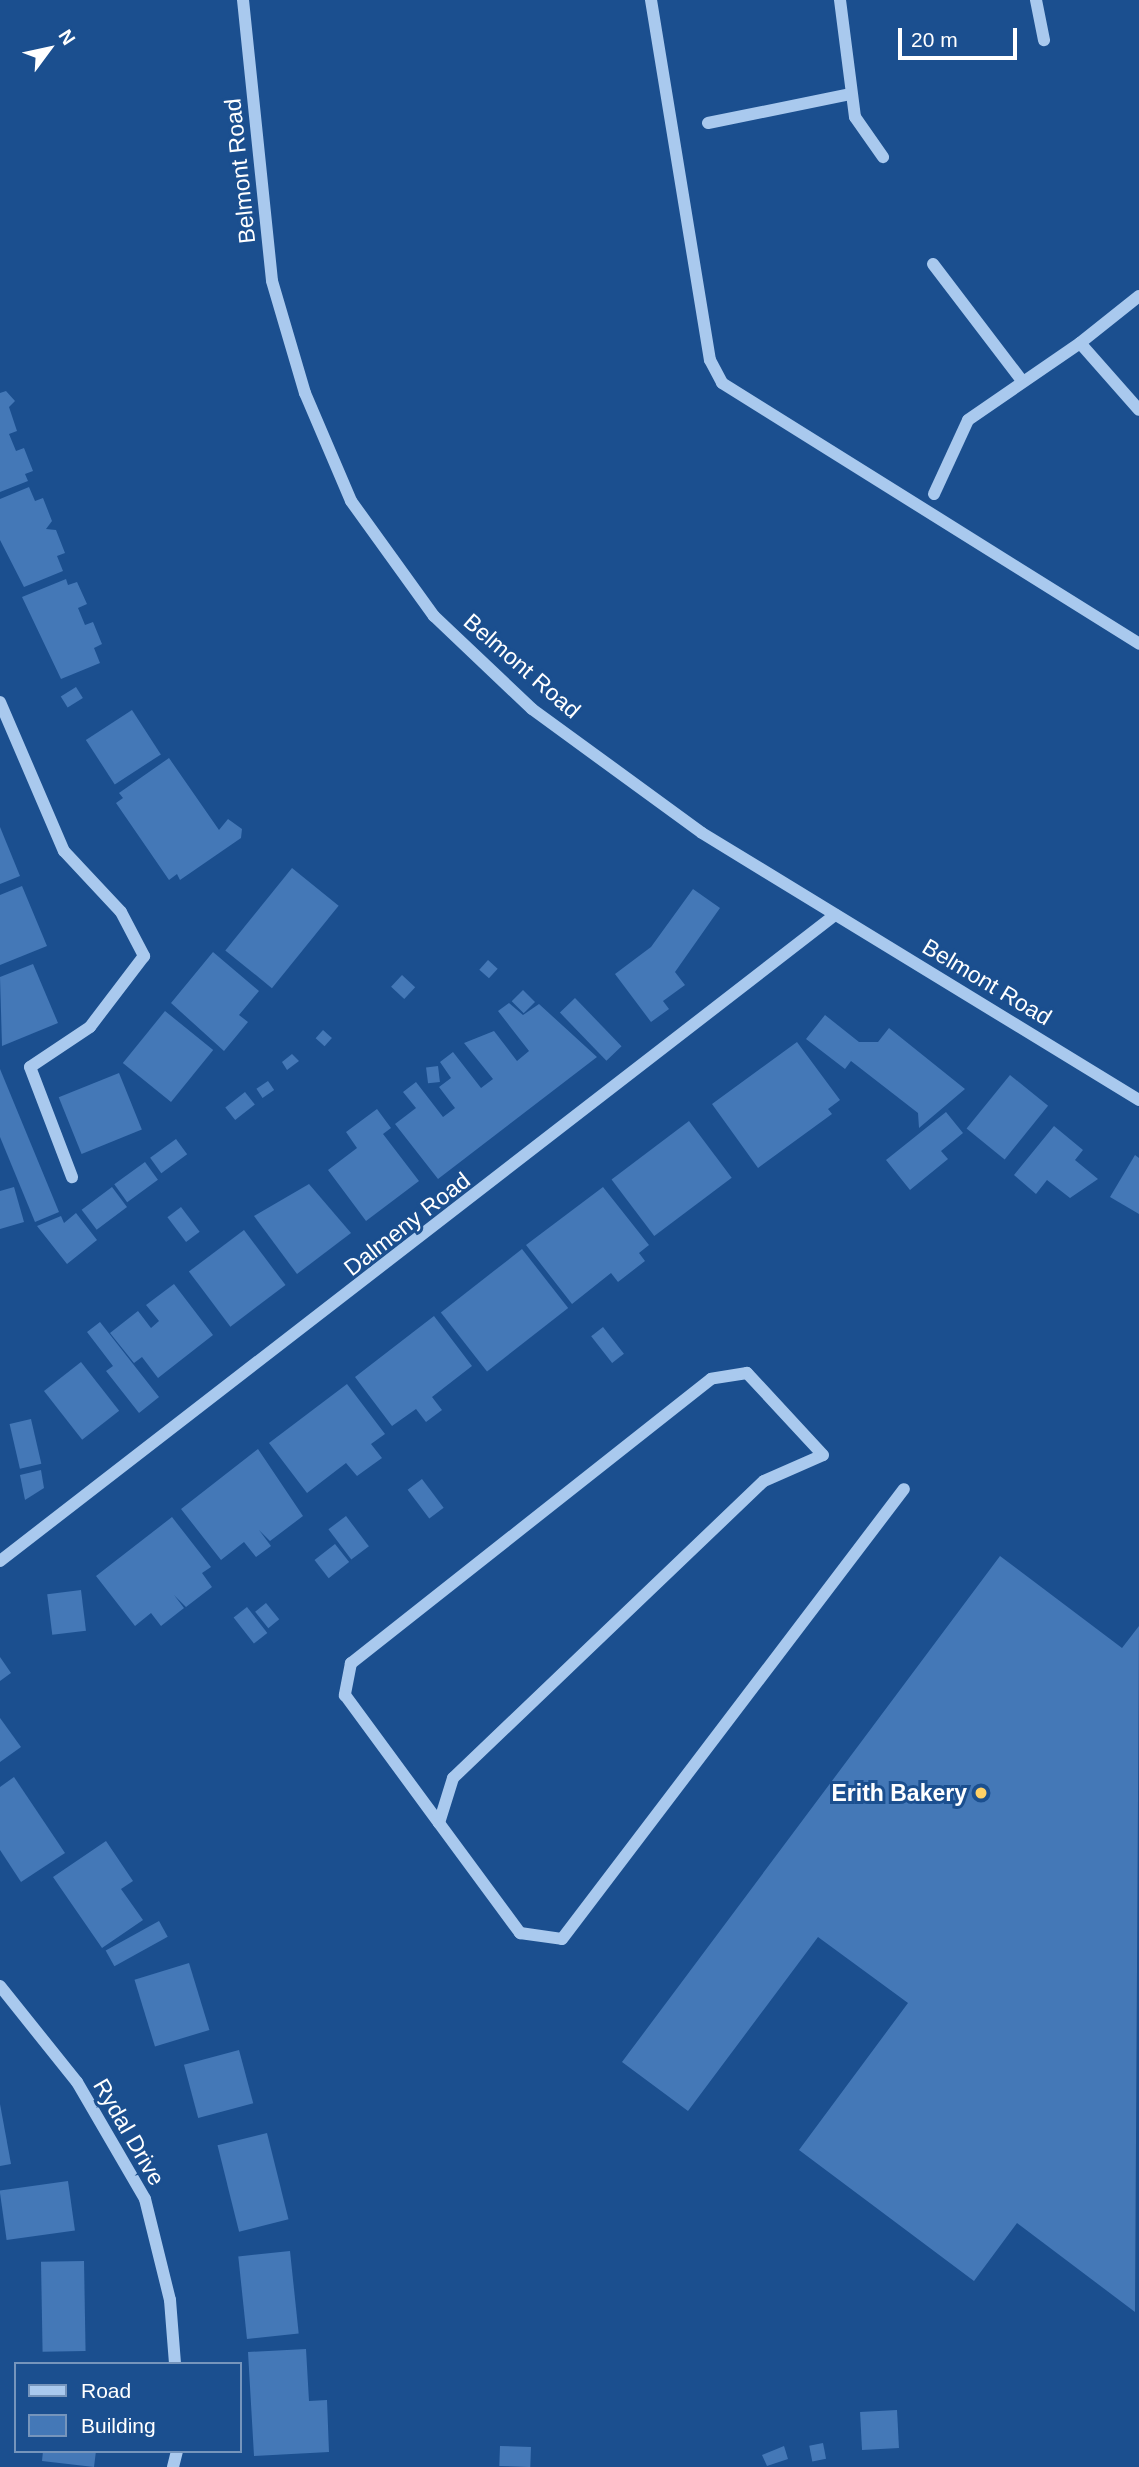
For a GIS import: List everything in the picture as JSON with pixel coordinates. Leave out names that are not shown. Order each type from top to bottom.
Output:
[{"type":"street","name":"Belmont Road","points":[[243,0],[272,281],[305,393],[351,501],[434,616],[532,709],[702,833],[1139,1100]]},
{"type":"street","points":[[651,0],[710,360],[722,383],[1139,644]]},
{"type":"street","points":[[840,0],[856,117],[883,157]]},
{"type":"street","points":[[1036,0],[1044,40]]},
{"type":"street","points":[[708,123],[851,94]]},
{"type":"street","points":[[933,264],[1021,381]]},
{"type":"street","points":[[934,494],[968,420],[1021,381],[1080,343],[1139,296]]},
{"type":"street","points":[[1080,343],[1139,410]]},
{"type":"street","points":[[0,702],[64,851],[121,912],[144,956],[90,1027],[30,1067],[72,1177]]},
{"type":"street","name":"Dalmeny Road","points":[[0,1560],[835,915]]},
{"type":"street","points":[[439,1824],[453,1778],[764,1481],[823,1455],[747,1373],[711,1379],[351,1663],[345,1695],[439,1824],[520,1933],[562,1939],[904,1489]]},
{"type":"street","name":"Rydal Drive","points":[[0,1986],[78,2082],[145,2199],[170,2300],[175,2362]]},
{"type":"building","points":[[6,391],[15,401],[9,407],[17,431],[9,434],[16,451],[24,448],[33,471],[25,474],[28,481],[0,492],[0,393]]},
{"type":"building","points":[[29,487],[35,501],[43,498],[52,521],[46,529],[56,530],[65,553],[57,556],[63,571],[24,587],[0,540],[0,499]]},
{"type":"building","points":[[66,579],[68,585],[77,582],[87,604],[78,608],[85,625],[93,622],[102,644],[94,648],[100,663],[61,679],[22,597]]},
{"type":"building","points":[[76,687],[83,698],[68,708],[61,697]]},
{"type":"building","points":[[132,710],[161,754],[115,784],[86,740]]},
{"type":"building","points":[[169,758],[219,830],[228,819],[242,829],[241,838],[180,880],[177,874],[169,880],[116,803],[123,798],[119,793]]},
{"type":"building","points":[[0,827],[20,876],[0,884]]},
{"type":"building","points":[[292,868],[339,906],[272,988],[225,950]]},
{"type":"building","points":[[22,886],[47,946],[0,965],[0,895]]},
{"type":"building","points":[[693,889],[720,908],[675,972],[685,985],[663,1001],[669,1009],[651,1022],[615,974],[651,947]]},
{"type":"building","points":[[213,952],[259,991],[239,1015],[248,1022],[224,1051],[171,1003]]},
{"type":"building","points":[[488,960],[498,969],[489,978],[479,970]]},
{"type":"building","points":[[33,964],[58,1023],[2,1046],[0,977]]},
{"type":"building","points":[[402,975],[415,987],[404,999],[391,987]]},
{"type":"building","points":[[523,990],[535,1002],[524,1013],[512,1001]]},
{"type":"building","points":[[575,998],[622,1046],[606,1061],[560,1013]]},
{"type":"building","points":[[509,1003],[523,1015],[539,1004],[597,1057],[438,1179],[395,1124],[416,1108],[403,1092],[416,1082],[443,1117],[455,1108],[439,1087],[451,1078],[440,1062],[453,1052],[481,1088],[493,1079],[464,1043],[494,1031],[517,1061],[529,1051],[498,1011]]},
{"type":"building","points":[[165,1011],[213,1050],[171,1102],[123,1063]]},
{"type":"building","points":[[825,1015],[859,1042],[878,1042],[889,1028],[965,1089],[919,1128],[918,1113],[851,1061],[845,1069],[806,1039]]},
{"type":"building","points":[[323,1030],[332,1038],[325,1046],[316,1038]]},
{"type":"building","points":[[797,1042],[840,1100],[828,1109],[832,1114],[758,1168],[712,1104]]},
{"type":"building","points":[[292,1054],[299,1061],[287,1070],[282,1062]]},
{"type":"building","points":[[438,1066],[440,1082],[428,1083],[426,1067]]},
{"type":"building","points":[[0,1069],[59,1212],[35,1222],[0,1137]]},
{"type":"building","points":[[119,1073],[142,1130],[82,1154],[59,1097]]},
{"type":"building","points":[[1010,1075],[1048,1106],[1005,1159],[967,1129]]},
{"type":"building","points":[[268,1081],[274,1090],[263,1098],[256,1089]]},
{"type":"building","points":[[245,1092],[255,1105],[235,1120],[225,1107]]},
{"type":"building","points":[[377,1109],[391,1128],[383,1134],[419,1181],[366,1221],[328,1170],[357,1148],[346,1132]]},
{"type":"building","points":[[946,1112],[963,1133],[941,1151],[948,1159],[910,1190],[886,1160]]},
{"type":"building","points":[[689,1121],[732,1178],[654,1236],[612,1179]]},
{"type":"building","points":[[1054,1126],[1083,1150],[1075,1160],[1098,1179],[1070,1198],[1047,1180],[1036,1194],[1014,1175]]},
{"type":"building","points":[[176,1139],[187,1154],[161,1173],[150,1158]]},
{"type":"building","points":[[1135,1155],[1139,1158],[1139,1214],[1110,1197]]},
{"type":"building","points":[[145,1162],[158,1180],[127,1202],[114,1184]]},
{"type":"building","points":[[309,1184],[351,1233],[297,1274],[254,1216]]},
{"type":"building","points":[[14,1187],[24,1222],[0,1229],[0,1191]]},
{"type":"building","points":[[112,1187],[127,1207],[97,1230],[82,1210]]},
{"type":"building","points":[[603,1187],[649,1245],[639,1253],[645,1261],[618,1282],[611,1273],[572,1304],[526,1245]]},
{"type":"building","points":[[181,1207],[200,1232],[186,1242],[167,1217]]},
{"type":"building","points":[[76,1213],[97,1240],[67,1264],[37,1226],[61,1216],[64,1223]]},
{"type":"building","points":[[244,1230],[286,1285],[230,1327],[189,1272]]},
{"type":"building","points":[[522,1249],[568,1308],[487,1372],[441,1312]]},
{"type":"building","points":[[174,1284],[213,1335],[158,1378],[142,1357],[134,1363],[110,1333],[138,1311],[151,1328],[159,1321],[146,1305]]},
{"type":"building","points":[[434,1316],[472,1366],[432,1397],[442,1410],[426,1422],[416,1409],[392,1426],[355,1377]]},
{"type":"building","points":[[100,1322],[159,1397],[139,1413],[106,1371],[113,1366],[87,1332]]},
{"type":"building","points":[[603,1327],[624,1354],[612,1363],[591,1336]]},
{"type":"building","points":[[81,1362],[119,1411],[82,1440],[44,1391]]},
{"type":"building","points":[[347,1384],[385,1434],[371,1444],[382,1458],[357,1476],[346,1463],[307,1493],[269,1443]]},
{"type":"building","points":[[31,1419],[41,1464],[20,1469],[10,1424]]},
{"type":"building","points":[[258,1449],[303,1516],[270,1541],[259,1530],[271,1546],[256,1557],[244,1542],[221,1560],[181,1509]]},
{"type":"building","points":[[41,1470],[44,1488],[25,1500],[20,1475]]},
{"type":"building","points":[[422,1479],[444,1508],[429,1519],[408,1490]]},
{"type":"building","points":[[346,1516],[369,1546],[351,1560],[328,1529]]},
{"type":"building","points":[[172,1517],[211,1567],[202,1573],[212,1587],[186,1607],[174,1595],[184,1608],[161,1626],[151,1613],[135,1626],[96,1576]]},
{"type":"building","points":[[335,1544],[349,1562],[329,1578],[315,1560]]},
{"type":"building","name":"Erith Bakery","points":[[1000,1556],[1122,1648],[1139,1626],[1135,2312],[1017,2223],[974,2281],[799,2150],[908,2003],[818,1937],[688,2111],[622,2062]]},
{"type":"building","points":[[81,1590],[86,1631],[52,1635],[47,1594]]},
{"type":"building","points":[[266,1603],[279,1619],[268,1628],[255,1612]]},
{"type":"building","points":[[247,1607],[267,1633],[254,1643],[234,1617]]},
{"type":"building","points":[[0,1657],[11,1673],[0,1681]]},
{"type":"building","points":[[0,1718],[21,1747],[0,1762]]},
{"type":"building","points":[[14,1777],[65,1853],[21,1882],[0,1850],[0,1787]]},
{"type":"building","points":[[106,1841],[133,1881],[121,1889],[143,1920],[102,1948],[53,1877]]},
{"type":"building","points":[[159,1921],[168,1937],[114,1966],[106,1951]]},
{"type":"building","points":[[189,1963],[209,2030],[155,2047],[134,1980]]},
{"type":"building","points":[[239,2050],[253,2103],[198,2118],[184,2065]]},
{"type":"building","points":[[0,2104],[11,2164],[0,2166]]},
{"type":"building","points":[[267,2133],[289,2219],[239,2232],[218,2145]]},
{"type":"building","points":[[68,2181],[75,2231],[7,2240],[0,2191]]},
{"type":"building","points":[[290,2251],[299,2334],[247,2339],[238,2256]]},
{"type":"building","points":[[84,2261],[86,2351],[43,2352],[41,2262]]},
{"type":"building","points":[[306,2349],[309,2401],[327,2400],[329,2452],[254,2456],[248,2352]]},
{"type":"building","points":[[897,2410],[899,2448],[862,2450],[860,2412]]},
{"type":"building","points":[[823,2443],[826,2459],[812,2461],[809,2446]]},
{"type":"building","points":[[500,2446],[531,2447],[530,2467],[499,2466]]},
{"type":"building","points":[[784,2446],[788,2459],[767,2466],[762,2455]]},
{"type":"building","points":[[43,2453],[96,2453],[94,2467],[42,2461]]},
{"type":"place","name":"Erith Bakery","points":[[981,1793]]}]
